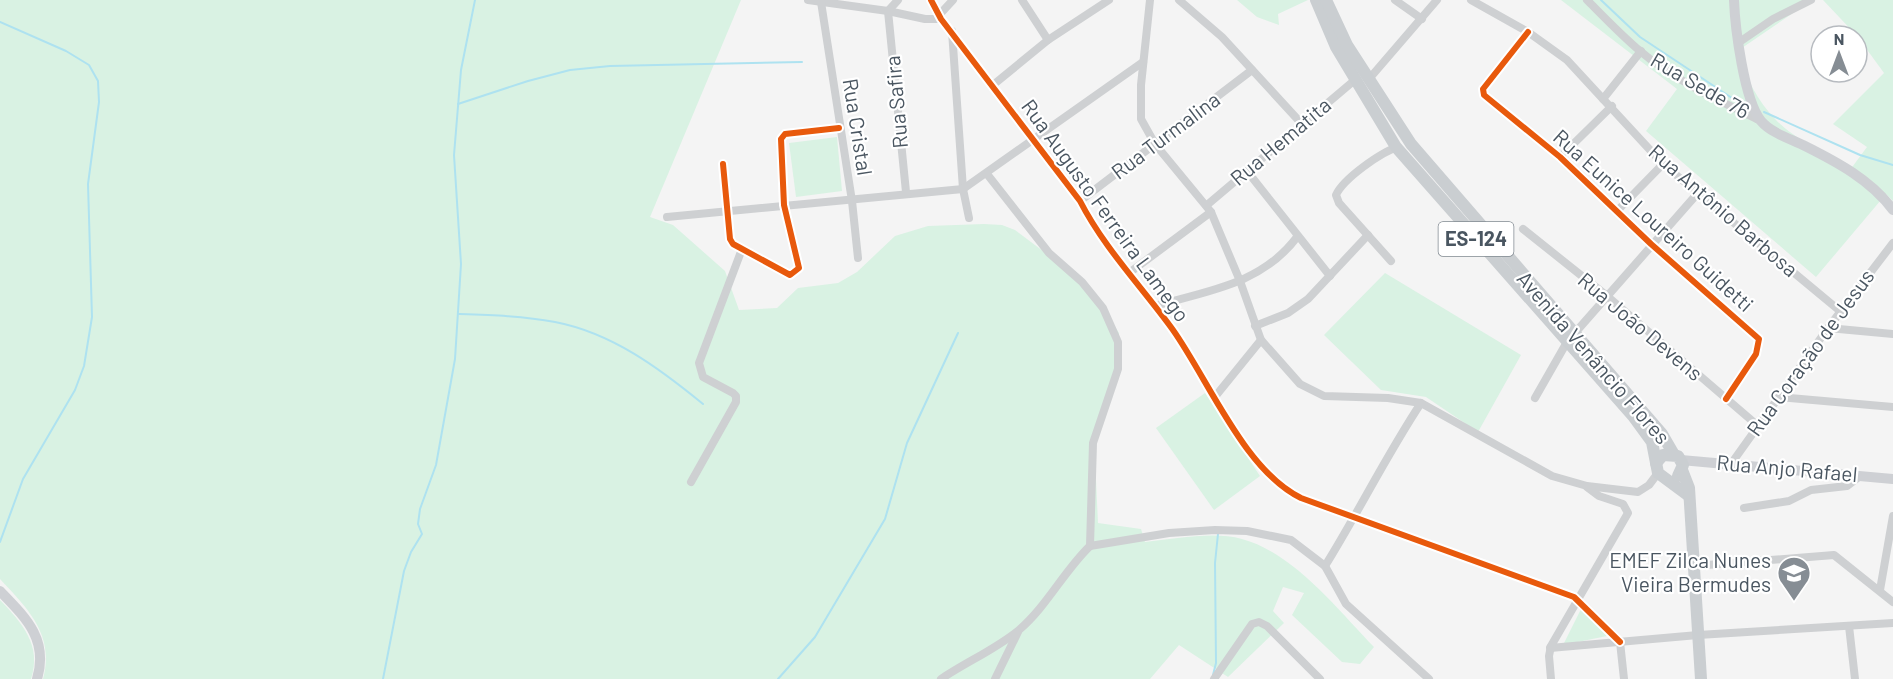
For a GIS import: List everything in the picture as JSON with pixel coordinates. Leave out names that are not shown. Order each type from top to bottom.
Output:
[{"type":"main road","name":"Avenida Venâncio Flores","points":[[1316,0],[1336,47],[1396,147],[1570,338],[1662,434],[1679,461],[1688,482],[1701,679]]},
{"type":"main road","name":"Avenida Venâncio Flores","points":[[1326,0],[1347,45],[1411,144],[1650,437],[1658,471],[1689,496]]},
{"type":"main road","points":[[1663,455],[1679,461],[1673,479],[1658,471],[1663,455]]},
{"type":"street","points":[[808,0],[888,10],[925,19],[940,16],[953,0]]},
{"type":"street","points":[[888,10],[898,0]]},
{"type":"street","name":"Rua Augusto Ferreira Lamego","points":[[932,0],[940,16],[1080,201],[1097,230],[1176,335],[1259,467],[1277,483],[1301,498],[1578,599],[1620,642]]},
{"type":"street","points":[[1022,0],[1048,40]]},
{"type":"street","points":[[993,85],[1048,40],[1109,0]]},
{"type":"street","points":[[1150,0],[1140,116],[1155,144],[1209,208],[1240,281],[1261,340],[1288,372],[1316,394],[1397,398],[1421,403],[1543,471],[1587,486],[1638,492],[1649,485],[1658,471]]},
{"type":"street","points":[[1179,0],[1222,37],[1301,123]]},
{"type":"street","points":[[1395,0],[1422,20]]},
{"type":"street","points":[[1369,79],[1437,0]]},
{"type":"street","name":"Rua Antônio Barbosa","points":[[1471,0],[1528,32],[1567,60],[1612,106],[1663,164],[1840,311]]},
{"type":"street","points":[[1587,0],[1641,51],[1603,99]]},
{"type":"street","points":[[1734,0],[1738,43],[1746,82],[1761,120],[1779,133],[1831,159],[1858,176],[1893,210]]},
{"type":"street","points":[[1738,43],[1773,19],[1811,0]]},
{"type":"street","name":"Rua Cristal","points":[[821,2],[852,201],[858,258]]},
{"type":"street","name":"Rua Safira","points":[[888,10],[906,192]]},
{"type":"street","points":[[952,31],[963,189],[969,218]]},
{"type":"street","name":"Rua Eunice Loureiro Guidetti","points":[[1528,32],[1483,89],[1486,98],[1560,157],[1651,244],[1758,339],[1759,347],[1726,399]]},
{"type":"street","name":"Rua Sede 76","points":[[1641,51],[1712,97],[1761,120]]},
{"type":"street","points":[[667,217],[784,205],[852,201],[906,192],[963,189],[987,174],[1032,138],[1143,62]]},
{"type":"street","name":"Rua Turmalina","points":[[1080,201],[1252,70]]},
{"type":"street","name":"Rua Hematita","points":[[1129,273],[1209,208],[1301,123],[1356,79]]},
{"type":"street","points":[[1560,157],[1612,106]]},
{"type":"street","points":[[723,164],[730,239],[742,249],[790,275],[799,268],[784,205],[781,143],[785,134],[839,128]]},
{"type":"street","points":[[1391,261],[1339,203],[1336,195],[1368,164],[1396,147],[1411,144]]},
{"type":"street","points":[[1618,210],[1663,164]]},
{"type":"street","points":[[1247,171],[1330,276]]},
{"type":"street","points":[[987,174],[1049,253],[1082,282],[1103,308],[1118,342],[1118,369],[1093,443],[1090,546]]},
{"type":"street","points":[[1536,398],[1570,338],[1697,194]]},
{"type":"street","name":"Rua João Devens","points":[[1523,229],[1607,296],[1756,425]]},
{"type":"street","points":[[1255,326],[1298,307],[1368,236]]},
{"type":"street","points":[[1154,306],[1240,281],[1274,263],[1297,237]]},
{"type":"street","name":"Rua Coração de Jesus","points":[[1731,464],[1756,425],[1893,243]]},
{"type":"street","points":[[691,482],[736,402],[736,396],[703,377],[699,363],[742,249]]},
{"type":"street","points":[[1828,328],[1893,334]]},
{"type":"street","points":[[1215,398],[1261,340]]},
{"type":"street","points":[[1778,397],[1893,407]]},
{"type":"street","points":[[1325,566],[1355,519],[1385,458],[1421,403]]},
{"type":"street","name":"Rua Anjo Rafael","points":[[1679,461],[1893,479]]},
{"type":"street","points":[[1744,508],[1789,501],[1811,490],[1847,486],[1860,476]]},
{"type":"street","points":[[1551,679],[1550,648],[1626,517],[1628,509],[1623,504],[1599,496],[1587,486]]},
{"type":"street","points":[[1880,590],[1893,516]]},
{"type":"street","points":[[995,679],[1019,630],[1042,604],[1071,564],[1090,546],[1169,533],[1246,531],[1291,540],[1325,566],[1346,604],[1430,679]]},
{"type":"street","points":[[1694,566],[1834,555],[1893,602]]},
{"type":"street","points":[[0,591],[25,617],[40,641],[41,659],[37,679]]},
{"type":"street","points":[[1214,679],[1252,624],[1259,622],[1268,627],[1320,679]]},
{"type":"street","points":[[1550,648],[1698,635],[1893,623]]},
{"type":"street","points":[[1849,626],[1855,679]]},
{"type":"street","points":[[941,679],[1019,630]]},
{"type":"street","points":[[1620,642],[1624,679]]},
{"type":"green space","points":[[0,0],[741,0],[650,217],[673,225],[725,271],[739,310],[777,308],[798,288],[838,283],[857,272],[895,236],[928,226],[984,224],[1002,225],[1015,230],[1075,275],[1103,308],[1119,333],[1117,373],[1094,437],[1098,523],[1141,529],[1145,542],[1194,536],[1219,536],[1242,539],[1261,546],[1280,557],[1314,584],[1374,647],[1360,664],[1342,662],[1292,615],[1304,593],[1283,587],[1273,611],[1284,623],[1228,677],[1179,645],[1150,679],[43,679],[46,663],[42,636],[29,612],[0,579]]},
{"type":"green space","points":[[1237,0],[1308,0],[1278,14],[1279,25],[1257,17]]},
{"type":"green space","points":[[1561,0],[1812,0],[1736,52],[1748,79],[1769,113],[1801,140],[1850,170],[1867,147],[1833,124],[1884,73],[1869,52],[1869,24],[1846,24],[1823,0],[1893,0],[1893,201],[1886,194],[1816,277],[1646,131],[1677,89]]},
{"type":"green space","points":[[837,137],[842,191],[796,197],[789,143]]},
{"type":"green space","points":[[1385,273],[1521,355],[1478,432],[1426,397],[1381,390],[1324,335]]},
{"type":"green space","points":[[1205,393],[1260,476],[1214,510],[1156,428]]},
{"type":"green space","points":[[0,600],[16,617],[32,645],[34,667],[31,679],[0,679]]},
{"type":"green space","points":[[1581,609],[1607,636],[1563,645]]},
{"type":"waterway","points":[[383,679],[404,571],[411,552],[422,534],[418,524],[420,509],[436,465],[455,359],[461,264],[454,155],[461,70],[475,0]]},
{"type":"waterway","points":[[1601,0],[1640,37],[1744,106]]},
{"type":"waterway","points":[[0,22],[66,51],[89,65],[98,81],[99,102],[88,184],[92,317],[84,366],[75,390],[23,479],[0,542]]},
{"type":"waterway","points":[[458,104],[570,70],[610,66],[802,62]]},
{"type":"waterway","points":[[1764,112],[1860,155],[1893,165]]},
{"type":"waterway","points":[[459,314],[543,320],[596,334],[652,365],[703,404]]},
{"type":"waterway","points":[[778,679],[815,637],[885,519],[907,443],[958,333]]},
{"type":"waterway","points":[[1213,675],[1216,663],[1215,563],[1218,534]]},
{"type":"cycle path","points":[[931,0],[941,19],[1080,201],[1100,235],[1173,330],[1230,423],[1262,468],[1281,485],[1301,498],[1574,597],[1620,642]]},
{"type":"cycle path","points":[[1528,32],[1483,89],[1484,95],[1560,157],[1651,244],[1759,339],[1756,354],[1726,399]]},
{"type":"cycle path","points":[[723,164],[730,239],[733,244],[790,275],[799,268],[784,205],[781,139],[785,134],[839,128]]},
{"type":"place","name":"EMEF Zilca Nunes Vieira Bermudes","points":[[1794,602]]}]
